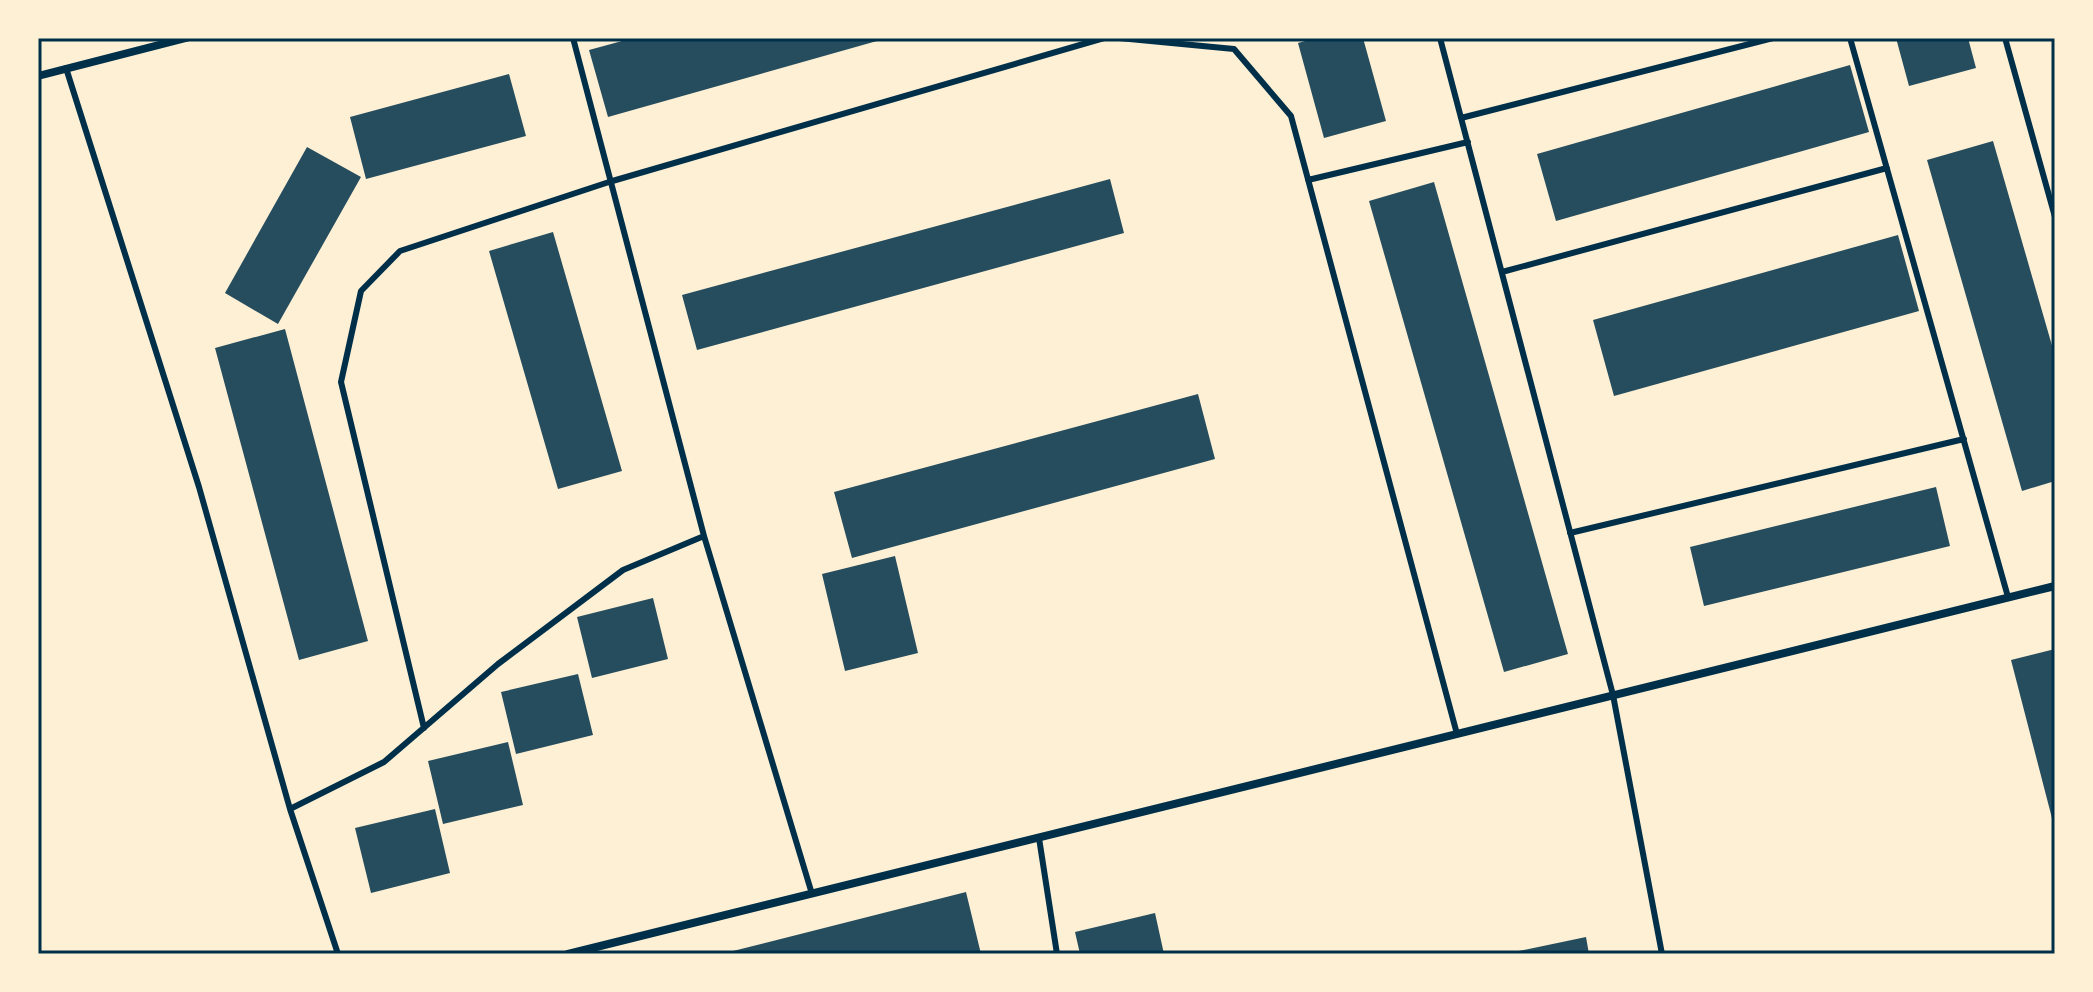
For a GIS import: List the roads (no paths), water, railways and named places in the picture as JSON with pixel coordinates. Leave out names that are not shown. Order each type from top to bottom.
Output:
[{"type":"street","points":[[38,76],[186,38]]},
{"type":"street","points":[[568,954],[2055,586]]},
{"type":"lane","points":[[573,38],[704,536],[812,894]]},
{"type":"lane","points":[[424,728],[341,382],[361,291],[400,251],[609,182],[1104,38]]},
{"type":"lane","points":[[1119,38],[1234,49],[1291,116],[1457,734]]},
{"type":"lane","points":[[1440,38],[1613,695],[1662,954]]},
{"type":"lane","points":[[1461,118],[1773,38]]},
{"type":"lane","points":[[1850,38],[2008,597]]},
{"type":"lane","points":[[2005,38],[2055,217]]},
{"type":"lane","points":[[66,68],[199,487],[290,809],[338,954]]},
{"type":"lane","points":[[1308,180],[1468,142]]},
{"type":"lane","points":[[1502,272],[1887,168]]},
{"type":"lane","points":[[1570,533],[1964,439]]},
{"type":"lane","points":[[290,809],[384,762],[498,664],[623,570],[704,536]]},
{"type":"lane","points":[[1039,838],[1057,954]]}]
